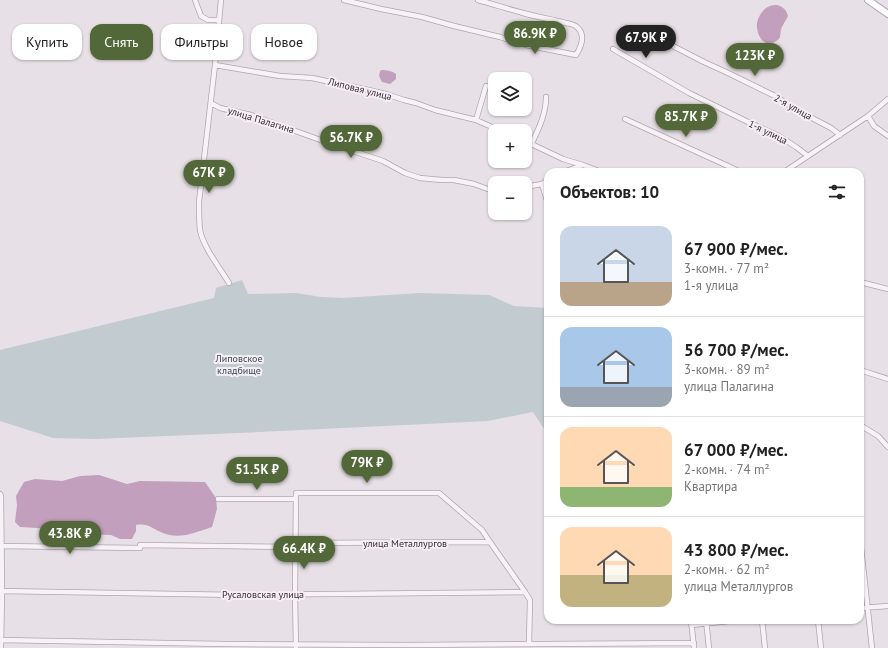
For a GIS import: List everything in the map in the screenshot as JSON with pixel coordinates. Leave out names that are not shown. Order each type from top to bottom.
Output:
[{"type":"main road","points":[[868,0],[888,14]]},
{"type":"street","points":[[195,0],[201,16],[208,20],[219,20]]},
{"type":"street","points":[[221,0],[211,103],[199,202],[199,220],[200,231],[206,245],[229,283]]},
{"type":"street","points":[[344,0],[422,17],[526,45],[576,55],[582,43],[581,32],[575,25],[524,14],[478,0]]},
{"type":"street","name":"2-я улица","points":[[669,44],[777,97],[795,109],[831,128],[840,135]]},
{"type":"street","name":"1-я улица","points":[[613,49],[690,93],[779,136],[808,156]]},
{"type":"street","name":"Липовая улица","points":[[215,66],[280,76],[312,78],[380,93],[435,110],[476,120],[488,125]]},
{"type":"street","points":[[476,120],[486,86]]},
{"type":"street","points":[[546,97],[546,105],[532,144],[563,159],[591,168]]},
{"type":"street","points":[[790,168],[868,116],[888,99]]},
{"type":"street","name":"улица Палагина","points":[[211,103],[220,108],[251,115],[383,161],[406,173],[420,178],[454,180],[474,184],[488,189]]},
{"type":"street","points":[[868,116],[874,126],[888,136]]},
{"type":"street","points":[[625,119],[732,168]]},
{"type":"street","points":[[574,168],[583,165]]},
{"type":"street","points":[[532,186],[542,184],[544,191]]},
{"type":"street","points":[[864,283],[888,289]]},
{"type":"street","points":[[864,371],[888,379]]},
{"type":"street","points":[[864,427],[878,436],[888,447]]},
{"type":"street","points":[[296,646],[296,493],[438,493],[482,530],[530,600],[529,644]]},
{"type":"street","points":[[0,495],[1,648]]},
{"type":"street","points":[[218,499],[296,499]]},
{"type":"street","name":"улица Металлургов","points":[[0,546],[140,547],[490,542]]},
{"type":"street","points":[[864,573],[872,648]]},
{"type":"street","name":"Русаловская улица","points":[[1,590],[186,594],[525,592]]},
{"type":"street","points":[[864,608],[888,606]]},
{"type":"street","points":[[0,640],[296,646],[610,643],[694,645],[692,624]]},
{"type":"street","points":[[706,624],[709,648]]},
{"type":"street","points":[[762,624],[765,648]]},
{"type":"street","points":[[818,624],[821,648]]},
{"type":"green space","name":"Липовское кладбище","points":[[242,280],[248,294],[296,293],[321,297],[343,298],[420,293],[489,295],[514,306],[544,308],[544,429],[533,412],[488,421],[95,439],[53,438],[0,421],[0,350],[214,298],[216,288]]},
{"type":"shaded area","points":[[777,5],[784,9],[788,16],[782,28],[779,39],[771,43],[767,43],[762,40],[758,33],[758,20],[764,10],[771,6]]},
{"type":"shaded area","points":[[382,70],[396,74],[396,79],[390,84],[382,82],[379,76],[380,71]]},
{"type":"shaded area","points":[[99,475],[127,484],[140,481],[205,482],[216,498],[217,509],[212,527],[194,533],[176,536],[163,533],[147,526],[136,525],[136,531],[132,539],[120,539],[111,535],[20,527],[15,522],[17,505],[16,496],[24,482],[35,479],[62,481],[80,476]]}]
